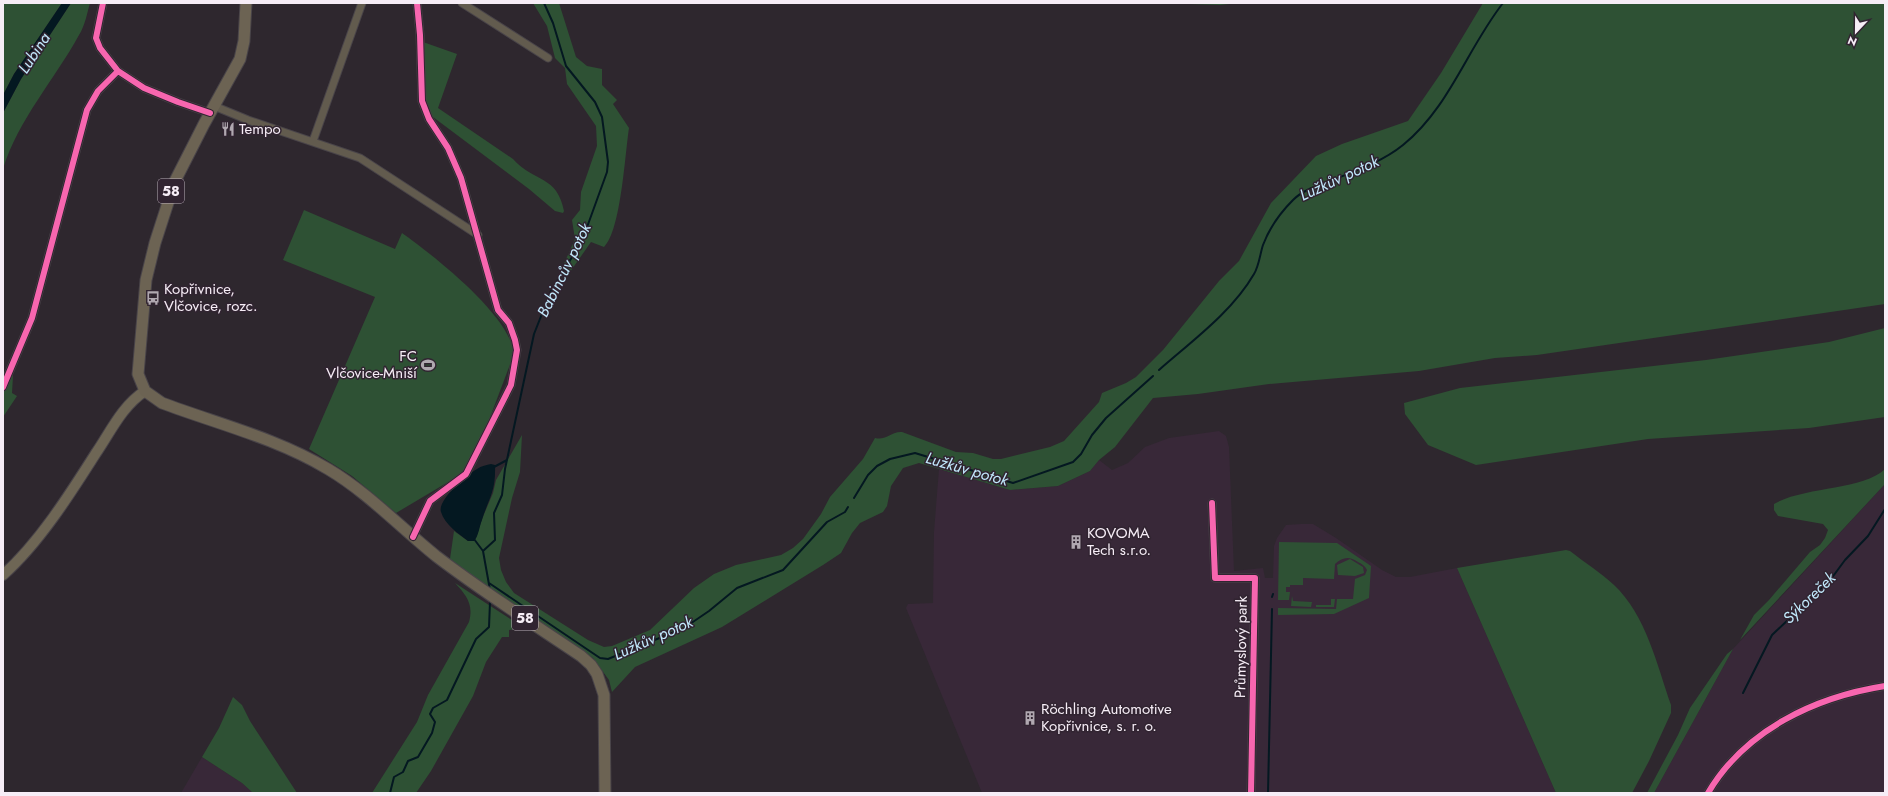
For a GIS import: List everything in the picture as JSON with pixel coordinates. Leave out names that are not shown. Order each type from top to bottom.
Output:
[{"type":"main road","name":"58","points":[[246,3],[244,41],[240,59],[212,109],[175,181],[155,243],[144,297],[138,369],[139,380],[145,391],[162,403],[286,446],[329,469],[462,575],[581,656],[591,665],[599,678],[604,695],[605,793]]},
{"type":"main road","points":[[3,575],[46,526],[68,497],[128,404],[145,391]]},
{"type":"street","points":[[103,3],[96,38],[97,42],[118,70],[144,88],[178,102],[212,109],[255,122],[365,160],[478,235]]},
{"type":"street","points":[[313,141],[362,3]]},
{"type":"street","points":[[413,537],[430,501],[466,474],[511,385],[517,350],[509,323],[498,310],[466,194],[452,156],[444,140],[426,113],[422,100],[420,35],[417,3]]},
{"type":"street","points":[[462,3],[548,58]]},
{"type":"street","points":[[3,387],[32,318],[87,110],[98,91],[118,70]]},
{"type":"street","name":"Průmyslový park","points":[[1212,503],[1215,578],[1256,578],[1251,793]]},
{"type":"street","points":[[1708,793],[1730,763],[1748,745],[1794,714],[1847,694],[1885,686]]},
{"type":"street","name":"Průmyslový park","points":[[1246,706],[1252,713]]},
{"type":"shaded area","points":[[1219,431],[1226,436],[1229,447],[1234,571],[1263,568],[1265,578],[1273,578],[1274,546],[1277,538],[1286,525],[1301,524],[1313,524],[1382,570],[1396,577],[1410,577],[1457,568],[1556,793],[982,793],[906,608],[908,604],[933,603],[934,532],[939,469],[1010,490],[1058,486],[1090,471],[1099,460],[1112,470],[1128,463],[1145,447],[1169,438]]},
{"type":"shaded area","points":[[1885,484],[1885,793],[1654,793],[1733,649]]},
{"type":"shaded area","points":[[202,757],[242,783],[253,793],[181,793]]},
{"type":"green space","points":[[3,3],[62,3],[14,74],[3,95]]},
{"type":"green space","points":[[71,3],[90,3],[83,28],[27,117],[3,169],[3,113],[21,79]]},
{"type":"green space","points":[[533,3],[559,3],[576,57],[587,66],[602,69],[602,85],[617,100],[613,104],[629,128],[618,209],[615,225],[610,238],[604,247],[591,242],[570,272],[563,266],[575,239],[572,220],[580,210],[581,192],[597,146],[596,126],[567,84],[565,68],[555,58],[547,26]]},
{"type":"green space","points":[[1160,3],[1239,3],[1220,5]]},
{"type":"green space","points":[[1483,3],[1885,3],[1885,304],[1537,355],[1495,358],[1419,371],[1269,384],[1198,394],[1153,398],[1115,447],[1099,460],[1090,471],[1058,486],[1010,490],[919,463],[903,468],[891,486],[887,506],[883,512],[860,523],[852,533],[841,553],[722,627],[635,667],[612,692],[609,680],[593,658],[478,580],[450,559],[454,531],[468,541],[476,538],[493,493],[496,480],[522,435],[520,472],[512,498],[499,558],[501,570],[506,582],[514,593],[588,640],[604,647],[612,646],[650,630],[694,588],[714,574],[736,565],[781,555],[793,548],[803,539],[821,514],[830,497],[863,459],[875,438],[879,439],[902,432],[956,452],[973,453],[993,459],[1001,459],[1050,447],[1064,441],[1099,402],[1102,393],[1136,377],[1163,350],[1219,281],[1239,261],[1271,203],[1316,156],[1342,144],[1408,121],[1441,73]]},
{"type":"green space","points":[[423,42],[457,54],[438,108],[513,159],[521,167],[551,185],[561,199],[564,211],[563,213],[555,211],[529,189],[433,117],[429,110],[424,92]]},
{"type":"green space","name":"FC Vlčovice-Mniší","points":[[304,210],[395,249],[402,233],[450,271],[468,288],[500,322],[510,339],[514,354],[486,428],[465,472],[396,513],[352,476],[309,449],[375,297],[283,260]]},
{"type":"green space","points":[[1885,328],[1885,417],[1809,428],[1648,439],[1476,465],[1428,445],[1405,414],[1404,403],[1460,388],[1706,360],[1829,342]]},
{"type":"green space","points":[[6,373],[13,376],[12,393],[17,396],[3,417],[3,381]]},
{"type":"green space","points":[[1885,469],[1885,484],[1740,640],[1754,615],[1769,600],[1810,552],[1820,545],[1828,530],[1823,524],[1778,516],[1774,510],[1774,504],[1801,494],[1862,481],[1875,476]]},
{"type":"green space","points":[[1279,542],[1337,543],[1371,566],[1369,598],[1334,614],[1278,615],[1278,608],[1336,609],[1337,599],[1353,599],[1355,579],[1365,575],[1367,570],[1363,565],[1355,560],[1349,558],[1343,559],[1335,564],[1334,579],[1303,578],[1303,585],[1290,585],[1290,587],[1286,587],[1286,592],[1290,592],[1289,600],[1278,600]]},
{"type":"green space","points":[[1566,550],[1570,551],[1598,571],[1625,597],[1649,641],[1671,705],[1671,713],[1649,761],[1632,793],[1556,793],[1457,568]]},
{"type":"green space","points":[[1350,559],[1363,567],[1364,573],[1355,576],[1338,575],[1337,565]]},
{"type":"green space","points":[[455,583],[524,628],[509,630],[509,637],[502,637],[486,662],[473,696],[431,771],[416,793],[372,793],[417,722],[428,695],[469,622],[470,605],[466,596]]},
{"type":"green space","points":[[1292,596],[1293,601],[1312,602],[1311,607],[1291,606]]},
{"type":"green space","points":[[1331,599],[1335,599],[1334,607],[1316,607],[1316,605],[1331,605]]},
{"type":"green space","points":[[1733,649],[1654,793],[1647,793],[1678,735],[1690,708],[1727,654]]},
{"type":"green space","points":[[233,697],[242,705],[250,721],[297,793],[253,793],[242,783],[202,757],[219,728]]},
{"type":"water","name":"Lubina","points":[[62,3],[71,3],[21,79],[3,113],[3,95],[14,74]]},
{"type":"water","points":[[491,464],[495,465],[492,494],[477,536],[474,541],[468,541],[453,529],[446,521],[441,512],[441,507],[448,495],[460,482],[472,472]]},
{"type":"waterway","name":"Babincův potok","points":[[490,590],[483,551],[495,540],[494,513],[502,495],[505,469],[534,334],[551,291],[582,241],[607,172],[608,162],[602,117],[595,102],[566,66],[553,23],[544,3]]},
{"type":"waterway","name":"Lužkův potok","points":[[1159,370],[1198,337],[1235,301],[1256,271],[1263,245],[1272,227],[1293,200],[1310,189],[1359,170],[1377,161],[1395,151],[1419,130],[1433,114],[1445,96],[1490,21],[1503,3]]},
{"type":"waterway","name":"Lužkův potok","points":[[854,498],[868,475],[877,466],[890,459],[915,453],[1013,483],[1073,462],[1081,454],[1092,435],[1106,418],[1153,376]]},
{"type":"waterway","points":[[494,467],[507,460]]},
{"type":"waterway","name":"Lužkův potok","points":[[489,583],[600,658],[608,659],[684,628],[709,611],[737,588],[783,570],[827,522],[845,512],[848,507]]},
{"type":"waterway","name":"Sýkoreček","points":[[1743,693],[1772,635],[1831,579],[1845,560],[1868,536],[1885,509]]},
{"type":"waterway","points":[[474,539],[483,551]]},
{"type":"waterway","name":"Babincův potok","points":[[390,793],[394,777],[403,772],[408,761],[418,757],[432,733],[435,722],[430,714],[433,708],[447,700],[476,639],[489,627],[490,602]]},
{"type":"waterway","points":[[1268,793],[1272,609]]},
{"type":"cycle path","points":[[103,3],[96,38],[100,48],[118,71],[144,88],[210,113]]},
{"type":"cycle path","points":[[413,537],[430,501],[466,474],[511,385],[517,350],[509,323],[498,310],[461,178],[448,148],[429,119],[422,101],[420,35],[417,3]]},
{"type":"cycle path","points":[[3,387],[32,318],[87,110],[98,91],[118,71]]},
{"type":"cycle path","points":[[1212,503],[1215,578],[1255,578],[1251,793]]},
{"type":"cycle path","points":[[1708,793],[1723,771],[1741,751],[1762,734],[1784,720],[1833,698],[1885,686]]},
{"type":"place","name":"Tempo","points":[[228,129]]},
{"type":"place","name":"Kopřivnice, Vlčovice, rozc.","points":[[153,298]]},
{"type":"place","name":"FC Vlčovice-Mniší","points":[[428,365]]},
{"type":"place","name":"KOVOMA Tech s.r.o.","points":[[1076,542]]},
{"type":"place","name":"Röchling Automotive Kopřivnice, s. r. o.","points":[[1030,718]]}]
